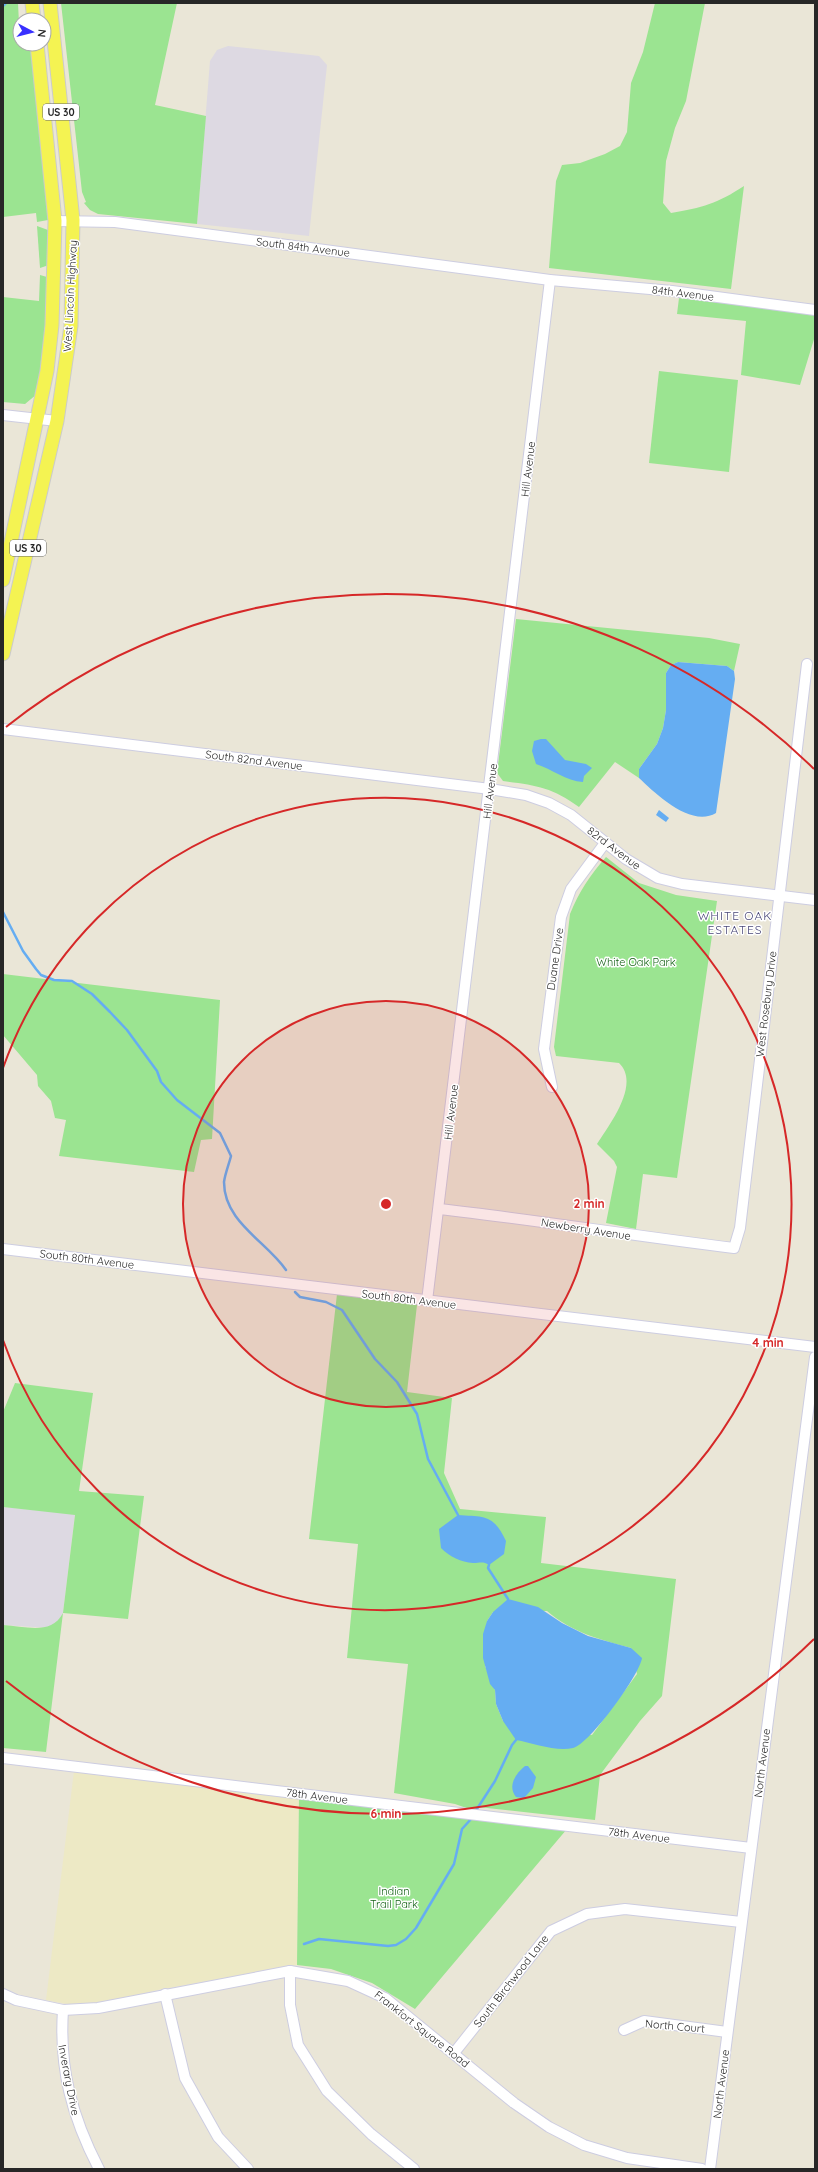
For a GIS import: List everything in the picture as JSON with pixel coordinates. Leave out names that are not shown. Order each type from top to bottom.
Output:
[{"type":"main road","name":"West Lincoln Highway","points":[[3,654],[57,421],[71,326],[73,220],[50,3]]},
{"type":"main road","name":"West Lincoln Highway","points":[[3,580],[38,419],[47,371],[52,325],[55,221],[38,52]]},
{"type":"street","name":"South 84th Avenue","points":[[55,221],[73,220],[115,222],[550,280]]},
{"type":"street","name":"84th Avenue","points":[[550,280],[672,291],[815,310]]},
{"type":"street","name":"Hill Avenue","points":[[427,1301],[490,789],[550,280]]},
{"type":"street","points":[[3,415],[57,421]]},
{"type":"street","name":"West Rosebury Drive","points":[[734,1248],[740,1228],[807,664]]},
{"type":"street","name":"South 82nd Avenue","points":[[3,728],[18,732],[490,789]]},
{"type":"street","name":"82rd Avenue","points":[[490,789],[526,795],[549,803],[571,815],[626,860],[658,878],[682,884],[815,900]]},
{"type":"street","name":"Duane Drive","points":[[552,1087],[544,1049],[561,917],[572,890],[605,843]]},
{"type":"street","name":"Newberry Avenue","points":[[439,1209],[571,1225],[632,1236],[734,1248]]},
{"type":"street","name":"South 80th Avenue","points":[[3,1249],[815,1347]]},
{"type":"street","name":"North Avenue","points":[[710,2169],[815,1357]]},
{"type":"street","name":"78th Avenue","points":[[3,1758],[751,1848]]},
{"type":"street","name":"South Birchwood Lane","points":[[454,2053],[551,1931],[587,1914],[625,1908],[741,1922]]},
{"type":"street","points":[[290,1971],[290,2005],[298,2045],[327,2091],[371,2134],[414,2169]]},
{"type":"street","name":"Frankfort Square Road","points":[[3,1994],[16,2000],[63,2010],[98,2008],[290,1971],[328,1976],[370,1990],[386,1998],[514,2103],[548,2128],[584,2145],[627,2158],[702,2169]]},
{"type":"street","points":[[165,1994],[185,2078],[218,2137],[248,2169]]},
{"type":"street","name":"Inverary Drive","points":[[63,2010],[61,2039],[69,2093],[77,2121],[99,2169]]},
{"type":"street","name":"North Court","points":[[624,2030],[644,2021],[727,2032]]},
{"type":"shaded area","points":[[228,46],[319,56],[327,65],[309,236],[197,224],[210,61],[217,50]]},
{"type":"shaded area","points":[[3,1507],[75,1514],[63,1613],[58,1621],[49,1628],[3,1625]]},
{"type":"shaded area","points":[[74,1771],[299,1797],[297,1965],[157,1990],[103,2003],[73,2005],[46,2000]]},
{"type":"green space","points":[[3,3],[18,3],[18,12],[12,12],[12,52],[32,52],[48,220],[37,222],[36,213],[3,217]]},
{"type":"green space","points":[[61,3],[177,3],[155,105],[206,116],[197,224],[98,214],[90,210],[84,203],[86,202],[82,192]]},
{"type":"green space","points":[[655,3],[705,3],[686,101],[675,128],[666,161],[663,203],[671,213],[692,209],[718,201],[744,186],[731,289],[549,268],[556,181],[562,165],[580,163],[605,154],[620,146],[627,132],[631,83],[643,52]]},
{"type":"green space","points":[[37,226],[48,230],[49,265],[40,268]]},
{"type":"green space","points":[[40,275],[47,277],[48,317],[37,394],[25,404],[3,402],[3,297],[39,301]]},
{"type":"green space","points":[[679,298],[815,314],[815,336],[800,385],[741,375],[746,321],[677,314]]},
{"type":"green space","points":[[659,371],[738,380],[729,472],[649,463]]},
{"type":"green space","points":[[516,619],[709,638],[740,644],[734,671],[727,666],[678,662],[671,665],[666,673],[666,710],[663,728],[657,744],[639,769],[639,778],[615,762],[579,807],[552,791],[525,784],[503,781],[497,773]]},
{"type":"green space","name":"White Oak Park","points":[[606,857],[639,883],[676,895],[717,901],[677,1178],[643,1174],[636,1229],[606,1223],[617,1167],[614,1161],[597,1144],[621,1104],[627,1082],[625,1072],[619,1063],[556,1056],[554,1047],[570,914],[585,884]]},
{"type":"green space","points":[[3,974],[220,1000],[212,1139],[201,1140],[194,1172],[59,1156],[66,1120],[55,1118],[51,1101],[38,1086],[37,1075],[3,1035]]},
{"type":"green space","points":[[337,1294],[417,1305],[407,1392],[452,1398],[444,1473],[460,1509],[546,1517],[541,1563],[676,1579],[662,1696],[640,1721],[600,1775],[595,1820],[478,1807],[475,1811],[455,1804],[394,1793],[408,1664],[347,1658],[358,1544],[309,1539]],"holes":[[[547,1611],[576,1630],[631,1648],[637,1674],[592,1735],[503,1721],[496,1704],[495,1690],[485,1666],[487,1621],[493,1612]]]},
{"type":"green space","points":[[15,1383],[93,1393],[79,1491],[144,1496],[128,1619],[63,1613],[75,1515],[3,1507],[3,1412]]},
{"type":"green space","points":[[63,1613],[46,1752],[3,1748],[3,1625],[28,1628],[45,1627],[52,1625]]},
{"type":"green space","name":"Indian Trail Park","points":[[299,1797],[567,1829],[415,2009],[372,1983],[331,1969],[297,1965]]},
{"type":"water","points":[[678,662],[727,666],[734,671],[735,679],[716,813],[706,816],[696,816],[685,813],[674,807],[639,778],[639,769],[657,744],[663,728],[666,710],[666,673],[671,665]]},
{"type":"water","points":[[546,739],[565,760],[586,764],[592,768],[584,776],[583,782],[565,777],[536,764],[532,751],[534,741]]},
{"type":"water","points":[[659,810],[669,818],[666,822],[656,815]]},
{"type":"water","points":[[458,1515],[482,1517],[492,1521],[497,1526],[506,1541],[504,1554],[489,1565],[483,1563],[464,1562],[444,1551],[441,1548],[439,1529]]},
{"type":"water","points":[[508,1599],[538,1607],[562,1623],[588,1636],[631,1648],[642,1658],[633,1678],[613,1708],[581,1744],[573,1748],[559,1749],[516,1740],[503,1721],[496,1704],[495,1690],[490,1684],[483,1658],[483,1634],[487,1621],[493,1612]]},
{"type":"water","points":[[525,1766],[528,1766],[536,1777],[533,1788],[524,1798],[516,1797],[512,1788],[514,1780]]},
{"type":"waterway","points":[[3,6],[6,3]]},
{"type":"waterway","points":[[3,912],[23,951],[41,975],[54,980],[72,981],[92,994],[127,1030],[157,1071],[161,1082],[177,1100],[220,1133],[231,1156],[224,1182],[226,1196],[231,1209],[238,1220],[286,1270]]},
{"type":"waterway","points":[[295,1292],[300,1297],[326,1302],[342,1310],[375,1359],[397,1382],[417,1414],[428,1459],[458,1515]]},
{"type":"waterway","points":[[489,1565],[488,1568],[508,1599]]},
{"type":"waterway","points":[[475,1812],[495,1781],[512,1745],[516,1740]]},
{"type":"waterway","points":[[304,1944],[319,1939],[388,1946],[396,1945],[406,1939],[416,1928],[454,1864],[462,1829],[472,1818]]},
{"type":"district","name":"WHITE OAK ESTATES","points":[[735,922]]}]
